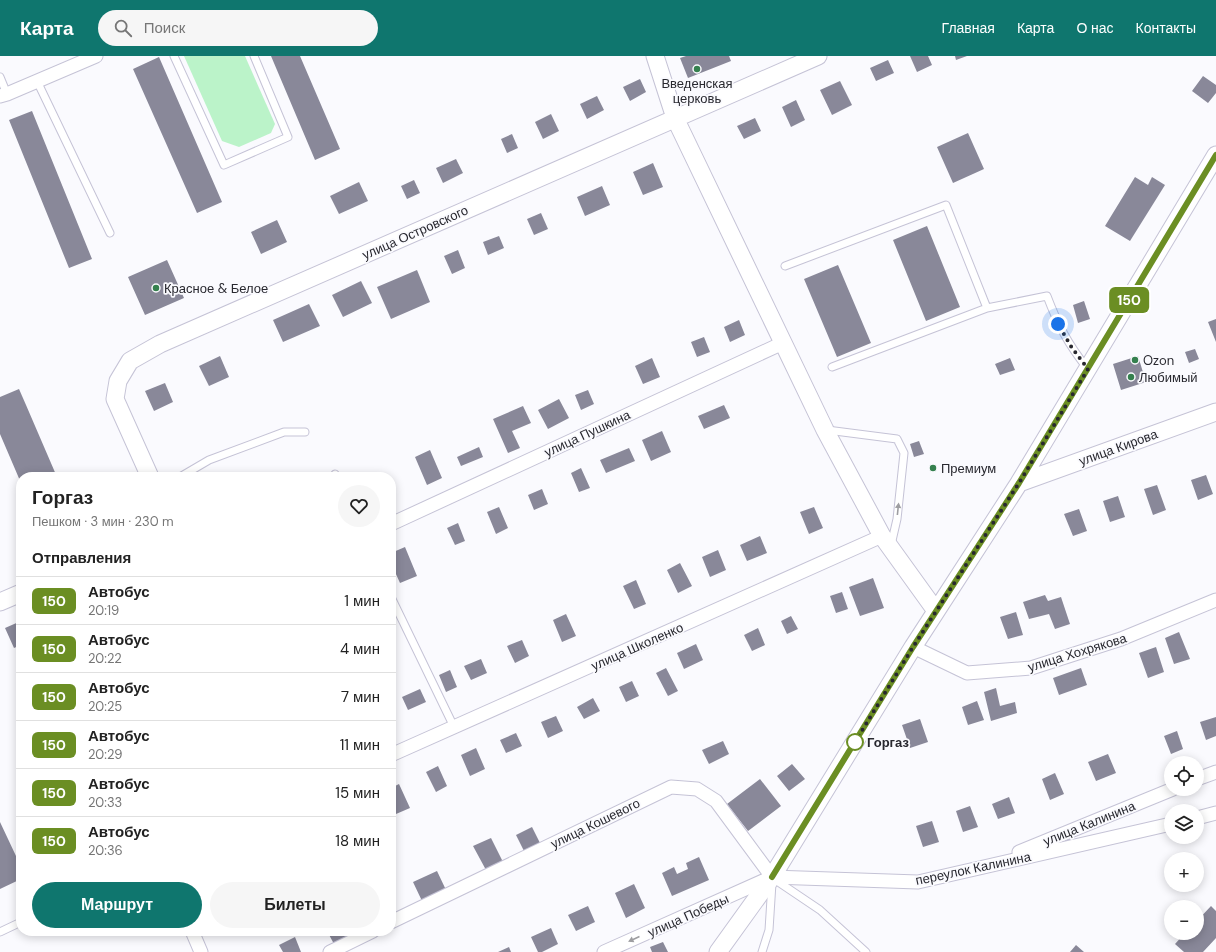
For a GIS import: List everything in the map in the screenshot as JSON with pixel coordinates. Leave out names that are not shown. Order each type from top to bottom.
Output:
[{"type":"street","points":[[4,95],[96,56]]},
{"type":"street","points":[[655,56],[675,118],[825,430],[886,542],[936,611]]},
{"type":"street","name":"улица Островского","points":[[148,472],[115,398],[118,381],[130,361],[160,344],[818,56]]},
{"type":"street","points":[[718,952],[772,877],[913,647],[1019,483],[1213,165]]},
{"type":"street","name":"улица Пушкина","points":[[396,522],[783,343]]},
{"type":"street","name":"улица Кирова","points":[[1019,483],[1216,412]]},
{"type":"street","name":"улица Школенко","points":[[396,753],[886,542]]},
{"type":"street","points":[[0,602],[16,595]]},
{"type":"street","name":"улица Хохрякова","points":[[913,647],[967,673],[1031,668],[1121,640],[1216,600]]},
{"type":"street","points":[[1204,776],[1216,772]]},
{"type":"street","name":"улица Кошевого","points":[[396,920],[671,786],[697,789],[716,801],[772,877]]},
{"type":"street","name":"улица Калинина","points":[[982,867],[1164,793]]},
{"type":"street","points":[[1204,816],[1216,813]]},
{"type":"street","name":"переулок Калинина","points":[[772,877],[918,882],[1164,826]]},
{"type":"street","name":"улица Победы","points":[[604,952],[772,877]]},
{"type":"street","points":[[194,936],[201,952]]},
{"type":"street","points":[[330,952],[363,936]]},
{"type":"lane","points":[[174,56],[224,165],[288,137],[254,56]]},
{"type":"lane","points":[[0,77],[4,95]]},
{"type":"lane","points":[[37,81],[110,233]]},
{"type":"lane","points":[[785,266],[946,205],[987,308]]},
{"type":"lane","points":[[832,367],[987,308],[1046,296],[1058,324],[1072,348],[1088,369]]},
{"type":"lane","points":[[825,430],[897,439],[904,453],[897,518],[886,542]]},
{"type":"lane","points":[[189,472],[209,460],[284,432],[305,432]]},
{"type":"lane","points":[[396,607],[454,727]]},
{"type":"lane","points":[[762,952],[769,930],[772,877]]},
{"type":"lane","points":[[772,877],[820,910],[866,952]]},
{"type":"lane","points":[[0,932],[16,924]]},
{"type":"green space","points":[[184,56],[245,56],[275,124],[271,133],[239,147],[222,141]]},
{"type":"building","points":[[271,56],[300,56],[340,149],[315,160]]},
{"type":"building","name":"Введенская церковь","points":[[686,56],[729,56],[731,61],[688,78],[680,58]]},
{"type":"building","points":[[910,56],[928,56],[932,65],[917,72]]},
{"type":"building","points":[[955,56],[967,56],[956,60]]},
{"type":"building","points":[[159,57],[222,202],[197,213],[133,69]]},
{"type":"building","points":[[888,60],[894,73],[876,81],[870,68]]},
{"type":"building","points":[[1203,76],[1216,85],[1216,93],[1208,103],[1192,91]]},
{"type":"building","points":[[640,79],[646,92],[630,101],[623,87]]},
{"type":"building","points":[[840,81],[852,105],[832,115],[820,90]]},
{"type":"building","points":[[597,96],[604,110],[587,119],[580,104]]},
{"type":"building","points":[[796,100],[805,120],[791,127],[782,107]]},
{"type":"building","points":[[32,111],[92,259],[69,268],[9,120]]},
{"type":"building","points":[[551,114],[559,131],[543,139],[535,122]]},
{"type":"building","points":[[755,118],[761,131],[744,139],[737,126]]},
{"type":"building","points":[[968,133],[984,169],[953,183],[937,147]]},
{"type":"building","points":[[512,134],[518,148],[507,153],[501,139]]},
{"type":"building","points":[[456,159],[463,173],[443,183],[436,168]]},
{"type":"building","points":[[653,163],[663,187],[643,195],[633,172]]},
{"type":"building","points":[[1135,177],[1148,185],[1152,177],[1165,185],[1130,241],[1105,226]]},
{"type":"building","points":[[414,180],[420,193],[407,199],[401,186]]},
{"type":"building","points":[[359,182],[368,201],[339,214],[330,196]]},
{"type":"building","points":[[602,186],[610,205],[585,216],[577,197]]},
{"type":"building","points":[[541,213],[548,229],[534,235],[527,219]]},
{"type":"building","points":[[277,220],[287,242],[261,254],[251,232]]},
{"type":"building","points":[[927,226],[960,307],[926,321],[893,240]]},
{"type":"building","points":[[499,236],[504,248],[488,255],[483,242]]},
{"type":"building","points":[[458,250],[465,268],[452,274],[444,256]]},
{"type":"building","name":"Красное & Белое","points":[[167,260],[184,298],[145,315],[128,277]]},
{"type":"building","points":[[838,265],[871,343],[837,357],[804,279]]},
{"type":"building","points":[[417,270],[430,302],[391,319],[377,287]]},
{"type":"building","points":[[361,281],[372,303],[343,317],[332,295]]},
{"type":"building","points":[[1084,301],[1090,319],[1078,323],[1073,305]]},
{"type":"building","points":[[309,304],[320,326],[283,342],[273,320]]},
{"type":"building","points":[[1216,319],[1216,342],[1208,322]]},
{"type":"building","points":[[739,320],[745,335],[730,342],[724,327]]},
{"type":"building","points":[[704,337],[710,352],[697,357],[691,342]]},
{"type":"building","points":[[1195,349],[1199,359],[1189,363],[1185,352]]},
{"type":"building","points":[[220,356],[229,377],[209,386],[199,366]]},
{"type":"building","points":[[1138,356],[1146,382],[1121,390],[1113,364]]},
{"type":"building","points":[[652,358],[660,377],[643,384],[635,366]]},
{"type":"building","points":[[1010,358],[1015,370],[1000,375],[995,364]]},
{"type":"building","points":[[165,383],[173,402],[154,411],[145,391]]},
{"type":"building","points":[[19,389],[55,472],[16,472],[0,434],[0,397]]},
{"type":"building","points":[[588,390],[594,404],[581,410],[575,395]]},
{"type":"building","points":[[559,399],[569,418],[548,429],[538,410]]},
{"type":"building","points":[[724,405],[730,418],[704,429],[698,416]]},
{"type":"building","points":[[523,406],[531,423],[512,431],[520,448],[508,453],[493,419]]},
{"type":"building","points":[[662,431],[671,452],[651,461],[642,440]]},
{"type":"building","points":[[919,441],[924,454],[914,457],[910,444]]},
{"type":"building","points":[[479,447],[483,457],[461,466],[457,457]]},
{"type":"building","points":[[629,448],[635,461],[606,473],[600,460]]},
{"type":"building","points":[[430,450],[442,478],[427,485],[415,457]]},
{"type":"building","points":[[581,468],[590,488],[579,492],[571,473]]},
{"type":"building","points":[[1206,475],[1213,494],[1198,500],[1191,480]]},
{"type":"building","points":[[1157,485],[1166,510],[1153,515],[1144,489]]},
{"type":"building","points":[[542,489],[548,504],[534,510],[528,495]]},
{"type":"building","points":[[1118,496],[1125,517],[1110,522],[1103,501]]},
{"type":"building","points":[[499,507],[508,528],[496,534],[487,512]]},
{"type":"building","points":[[814,507],[823,528],[809,534],[800,512]]},
{"type":"building","points":[[1079,509],[1087,531],[1073,536],[1064,514]]},
{"type":"building","points":[[458,523],[465,541],[455,545],[447,528]]},
{"type":"building","points":[[760,536],[767,553],[747,561],[740,545]]},
{"type":"building","points":[[405,547],[417,576],[400,583],[396,574],[396,551]]},
{"type":"building","points":[[718,550],[726,570],[710,577],[702,557]]},
{"type":"building","points":[[680,563],[692,586],[678,593],[667,570]]},
{"type":"building","points":[[873,578],[884,608],[860,616],[849,587]]},
{"type":"building","points":[[636,580],[646,604],[634,609],[623,586]]},
{"type":"building","points":[[842,592],[848,609],[836,613],[830,596]]},
{"type":"building","points":[[1045,595],[1048,601],[1061,597],[1070,624],[1055,629],[1049,614],[1029,619],[1023,602]]},
{"type":"building","points":[[1016,612],[1023,635],[1008,639],[1000,617]]},
{"type":"building","points":[[566,614],[576,636],[562,642],[553,620]]},
{"type":"building","points":[[791,616],[798,629],[787,634],[781,621]]},
{"type":"building","points":[[16,623],[16,647],[14,648],[5,628]]},
{"type":"building","points":[[758,628],[765,645],[752,651],[744,635]]},
{"type":"building","points":[[1179,632],[1190,659],[1174,664],[1165,638]]},
{"type":"building","points":[[522,640],[529,656],[515,663],[507,646]]},
{"type":"building","points":[[696,644],[703,660],[684,669],[677,653]]},
{"type":"building","points":[[1156,647],[1164,672],[1148,678],[1139,653]]},
{"type":"building","points":[[481,659],[487,673],[471,680],[464,666]]},
{"type":"building","points":[[666,668],[678,691],[668,696],[656,673]]},
{"type":"building","points":[[1081,668],[1087,685],[1059,695],[1053,678]]},
{"type":"building","points":[[450,670],[457,687],[446,692],[439,675]]},
{"type":"building","points":[[632,681],[639,696],[626,702],[619,687]]},
{"type":"building","points":[[996,688],[1000,706],[1015,702],[1017,713],[991,721],[984,692]]},
{"type":"building","points":[[420,689],[426,702],[408,710],[402,697]]},
{"type":"building","points":[[593,698],[600,711],[584,719],[577,707]]},
{"type":"building","points":[[977,701],[984,720],[968,725],[962,707]]},
{"type":"building","points":[[556,716],[563,731],[548,738],[541,722]]},
{"type":"building","points":[[1216,717],[1216,736],[1206,740],[1200,722]]},
{"type":"building","points":[[920,719],[928,742],[910,748],[902,725]]},
{"type":"building","points":[[1177,731],[1183,749],[1171,754],[1164,736]]},
{"type":"building","points":[[516,733],[522,746],[506,753],[500,740]]},
{"type":"building","points":[[723,741],[729,754],[709,764],[702,750]]},
{"type":"building","points":[[476,748],[485,769],[470,776],[461,755]]},
{"type":"building","points":[[1108,754],[1116,773],[1096,781],[1088,762]]},
{"type":"building","points":[[792,764],[805,779],[789,791],[777,776]]},
{"type":"building","points":[[438,766],[447,786],[436,792],[426,772]]},
{"type":"building","points":[[1055,773],[1064,794],[1050,800],[1042,779]]},
{"type":"building","points":[[760,779],[781,806],[748,831],[727,804]]},
{"type":"building","points":[[399,784],[410,808],[396,814],[396,786]]},
{"type":"building","points":[[1009,797],[1015,813],[998,819],[992,804]]},
{"type":"building","points":[[970,806],[978,827],[963,832],[956,811]]},
{"type":"building","points":[[932,821],[939,842],[923,847],[916,826]]},
{"type":"building","points":[[0,822],[16,856],[16,881],[0,889]]},
{"type":"building","points":[[532,827],[540,843],[524,851],[516,835]]},
{"type":"building","points":[[491,838],[503,862],[486,870],[473,846]]},
{"type":"building","points":[[699,857],[709,880],[672,896],[662,873],[674,867],[677,874],[688,869],[686,863]]},
{"type":"building","points":[[437,871],[446,890],[422,901],[413,882]]},
{"type":"building","points":[[634,884],[645,908],[626,918],[615,893]]},
{"type":"building","points":[[588,906],[595,922],[576,931],[568,915]]},
{"type":"building","points":[[1211,906],[1216,911],[1216,938],[1203,952],[1184,952],[1175,944],[1179,940],[1204,940],[1204,914]]},
{"type":"building","points":[[551,928],[558,944],[542,952],[538,952],[531,937]]},
{"type":"building","points":[[330,936],[349,936],[334,944]]},
{"type":"building","points":[[295,937],[301,952],[283,952],[279,945]]},
{"type":"building","points":[[663,942],[668,952],[652,952],[650,947]]},
{"type":"building","points":[[1076,945],[1084,952],[1070,952]]},
{"type":"building","points":[[509,947],[511,952],[498,952]]},
{"type":"bus line","name":"150","points":[[772,877],[913,647],[1019,483],[1216,155]]},
{"type":"place","name":"Введенская церковь","points":[[697,69]]},
{"type":"place","name":"Красное & Белое","points":[[156,288]]},
{"type":"place","name":"Ozon","points":[[1135,360]]},
{"type":"place","name":"Любимый","points":[[1131,377]]},
{"type":"place","name":"Премиум","points":[[933,468]]},
{"type":"place","name":"Горгаз","points":[[855,742]]},
{"type":"route","points":[[855,742],[913,647],[1019,483],[1088,369],[1072,348],[1058,324]]}]
